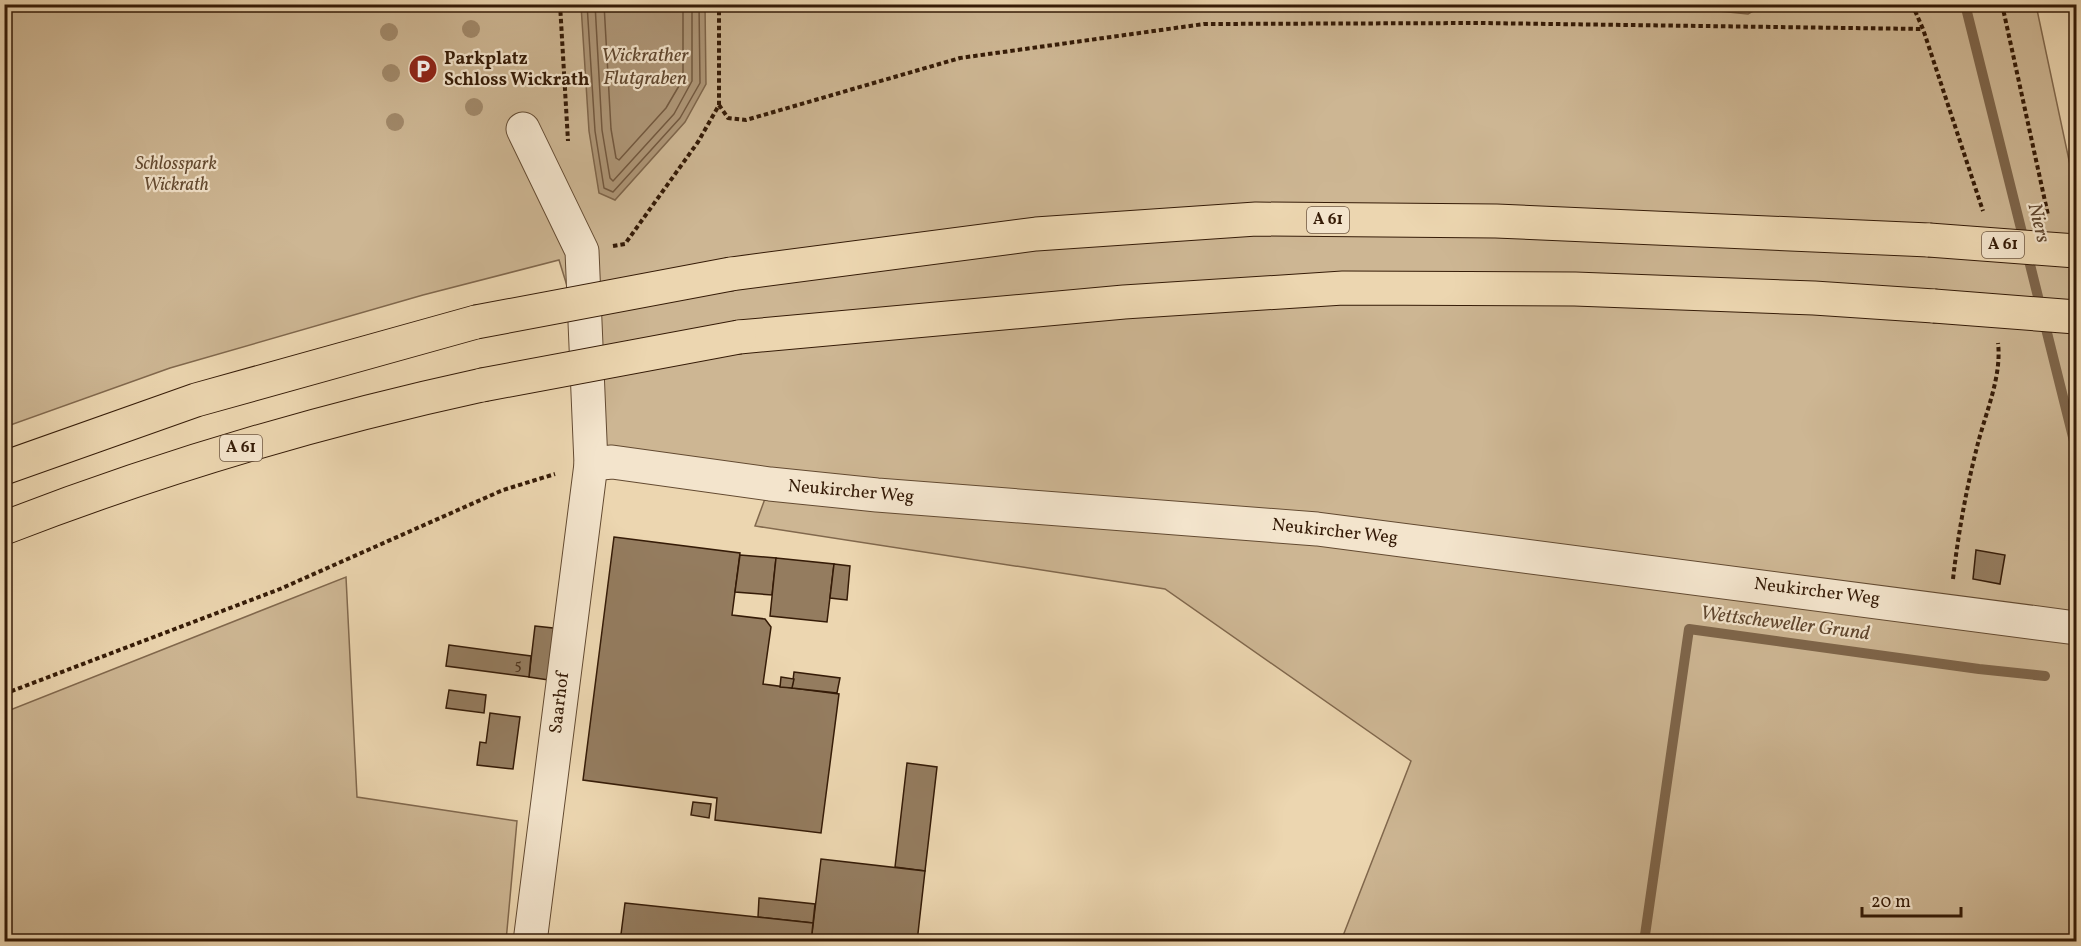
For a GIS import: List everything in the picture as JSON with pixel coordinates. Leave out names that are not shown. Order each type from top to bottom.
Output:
[{"type":"highway","name":"A 61","points":[[4,468],[196,399],[476,322],[731,274],[1036,234],[1256,219],[1496,221],[1929,240],[2076,251]]},
{"type":"highway","name":"A 61","points":[[4,528],[60,507],[261,442],[383,407],[483,385],[739,337],[1124,302],[1343,288],[1575,289],[1814,298],[2076,317]]},
{"type":"street","name":"Saarhof","points":[[523,129],[582,251],[591,464],[530,942]]},
{"type":"street","name":"Neukircher Weg","points":[[591,464],[612,462],[770,484],[877,495],[1317,529],[2067,626]]},
{"type":"path","points":[[560,4],[569,152]]},
{"type":"path","points":[[625,244],[698,142],[719,105],[719,4]]},
{"type":"path","points":[[2002,4],[2050,220]]},
{"type":"path","points":[[719,105],[728,118],[746,120],[960,58],[1204,24],[1480,23],[1923,29]]},
{"type":"path","points":[[4,694],[280,589],[503,490],[591,464]]},
{"type":"green space","name":"Schlosspark Wickrath","points":[[4,5],[2036,5],[2076,193],[2076,941],[1341,941],[1411,761],[1165,589],[755,526],[770,485],[591,464],[576,315],[559,260],[423,295],[170,368],[5,427]]},
{"type":"green space","points":[[346,577],[357,797],[517,821],[506,941],[5,941],[5,712]]},
{"type":"water","name":"Wickrather Flutgraben","points":[[581,5],[705,5],[706,84],[685,122],[615,200],[599,193],[589,131]]},
{"type":"water","points":[[1659,5],[1764,5],[1748,14]]},
{"type":"building","points":[[614,537],[740,553],[732,615],[765,619],[771,627],[763,684],[839,694],[821,833],[715,820],[717,798],[583,780]]},
{"type":"building","points":[[1976,550],[2005,555],[2000,584],[1973,579]]},
{"type":"building","points":[[740,555],[776,558],[772,595],[735,592]]},
{"type":"building","points":[[776,558],[834,564],[827,622],[770,616]]},
{"type":"building","points":[[834,564],[850,566],[847,600],[830,598]]},
{"type":"building","points":[[535,626],[562,629],[555,681],[529,677]]},
{"type":"building","points":[[449,645],[531,656],[529,677],[446,666]]},
{"type":"building","points":[[794,672],[840,678],[837,693],[792,688]]},
{"type":"building","points":[[781,677],[794,679],[792,688],[780,687]]},
{"type":"building","points":[[449,690],[486,695],[484,713],[446,708]]},
{"type":"building","points":[[490,713],[520,717],[513,769],[477,765],[480,742],[486,743]]},
{"type":"building","points":[[907,763],[937,767],[925,871],[895,867]]},
{"type":"building","points":[[693,802],[711,804],[709,818],[691,815]]},
{"type":"building","points":[[821,859],[925,871],[917,942],[811,942]]},
{"type":"building","points":[[759,898],[815,904],[813,923],[758,917]]},
{"type":"building","points":[[625,903],[813,923],[811,942],[620,942]]},
{"type":"waterway","name":"Niers","points":[[1965,4],[2076,449]]},
{"type":"waterway","name":"Wettscheweller Grund","points":[[1644,942],[1689,629],[2045,676]]},
{"type":"place","name":"Parkplatz Schloss Wickrath","points":[[423,69]]}]
